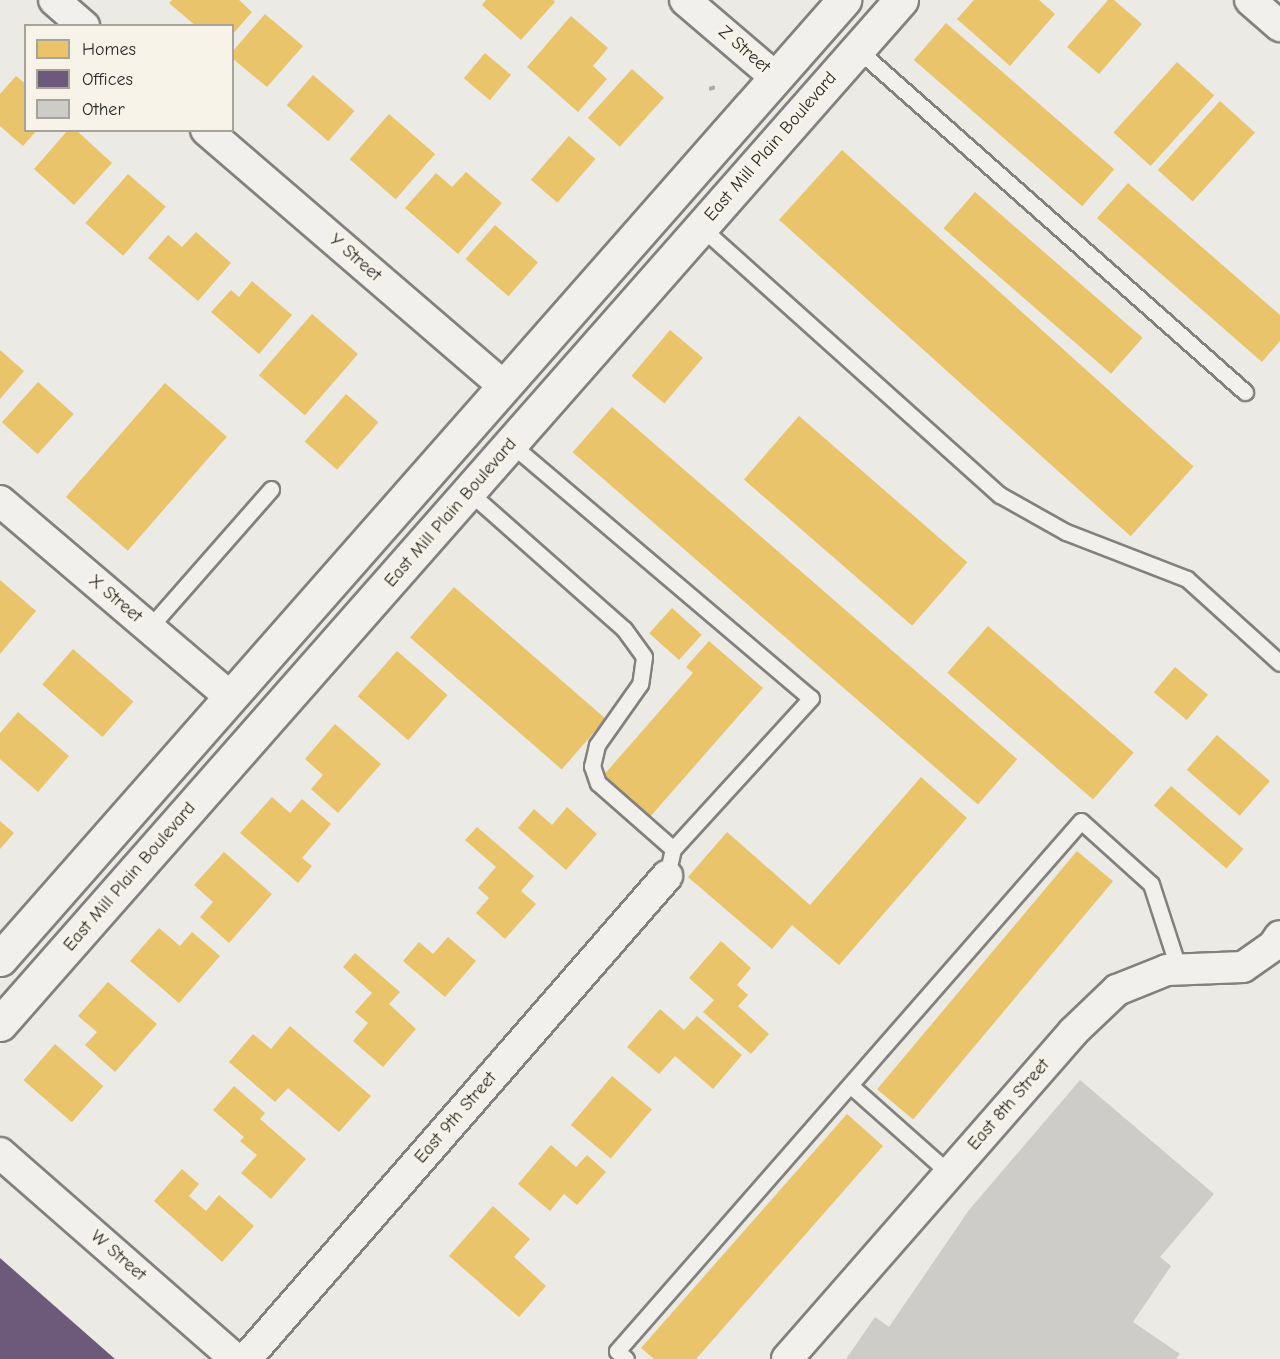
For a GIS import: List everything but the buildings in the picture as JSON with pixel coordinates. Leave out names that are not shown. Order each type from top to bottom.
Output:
[{"type":"main road","points":[[0,959],[844,0]]},
{"type":"main road","name":"East Mill Plain Boulevard","points":[[0,1024],[901,0]]},
{"type":"street","points":[[54,0],[82,24]]},
{"type":"street","name":"Z Street","points":[[685,0],[775,77]]},
{"type":"street","points":[[1250,0],[1280,26]]},
{"type":"street","name":"Y Street","points":[[208,132],[504,386]]},
{"type":"street","name":"X Street","points":[[0,501],[230,697]]},
{"type":"street","name":"East 9th Street","points":[[246,1359],[670,863]]},
{"type":"street","name":"East 8th Street","points":[[787,1359],[1073,1032],[1117,990],[1167,970],[1243,967],[1273,946],[1280,936]]},
{"type":"street","name":"W Street","points":[[0,1153],[235,1359]]},
{"type":"lane","points":[[857,49],[1245,392]]},
{"type":"lane","points":[[702,228],[1000,495],[1066,532],[1187,579],[1280,663]]},
{"type":"lane","points":[[469,492],[624,629],[644,657],[640,684],[597,745],[592,766],[598,783],[670,863],[811,698],[512,444]]},
{"type":"lane","points":[[149,628],[271,489]]},
{"type":"lane","points":[[626,1359],[616,1351],[1082,820],[1151,884],[1179,970]]},
{"type":"lane","points":[[850,1085],[950,1173]]},
{"type":"path","points":[[709,89],[719,86]]}]
